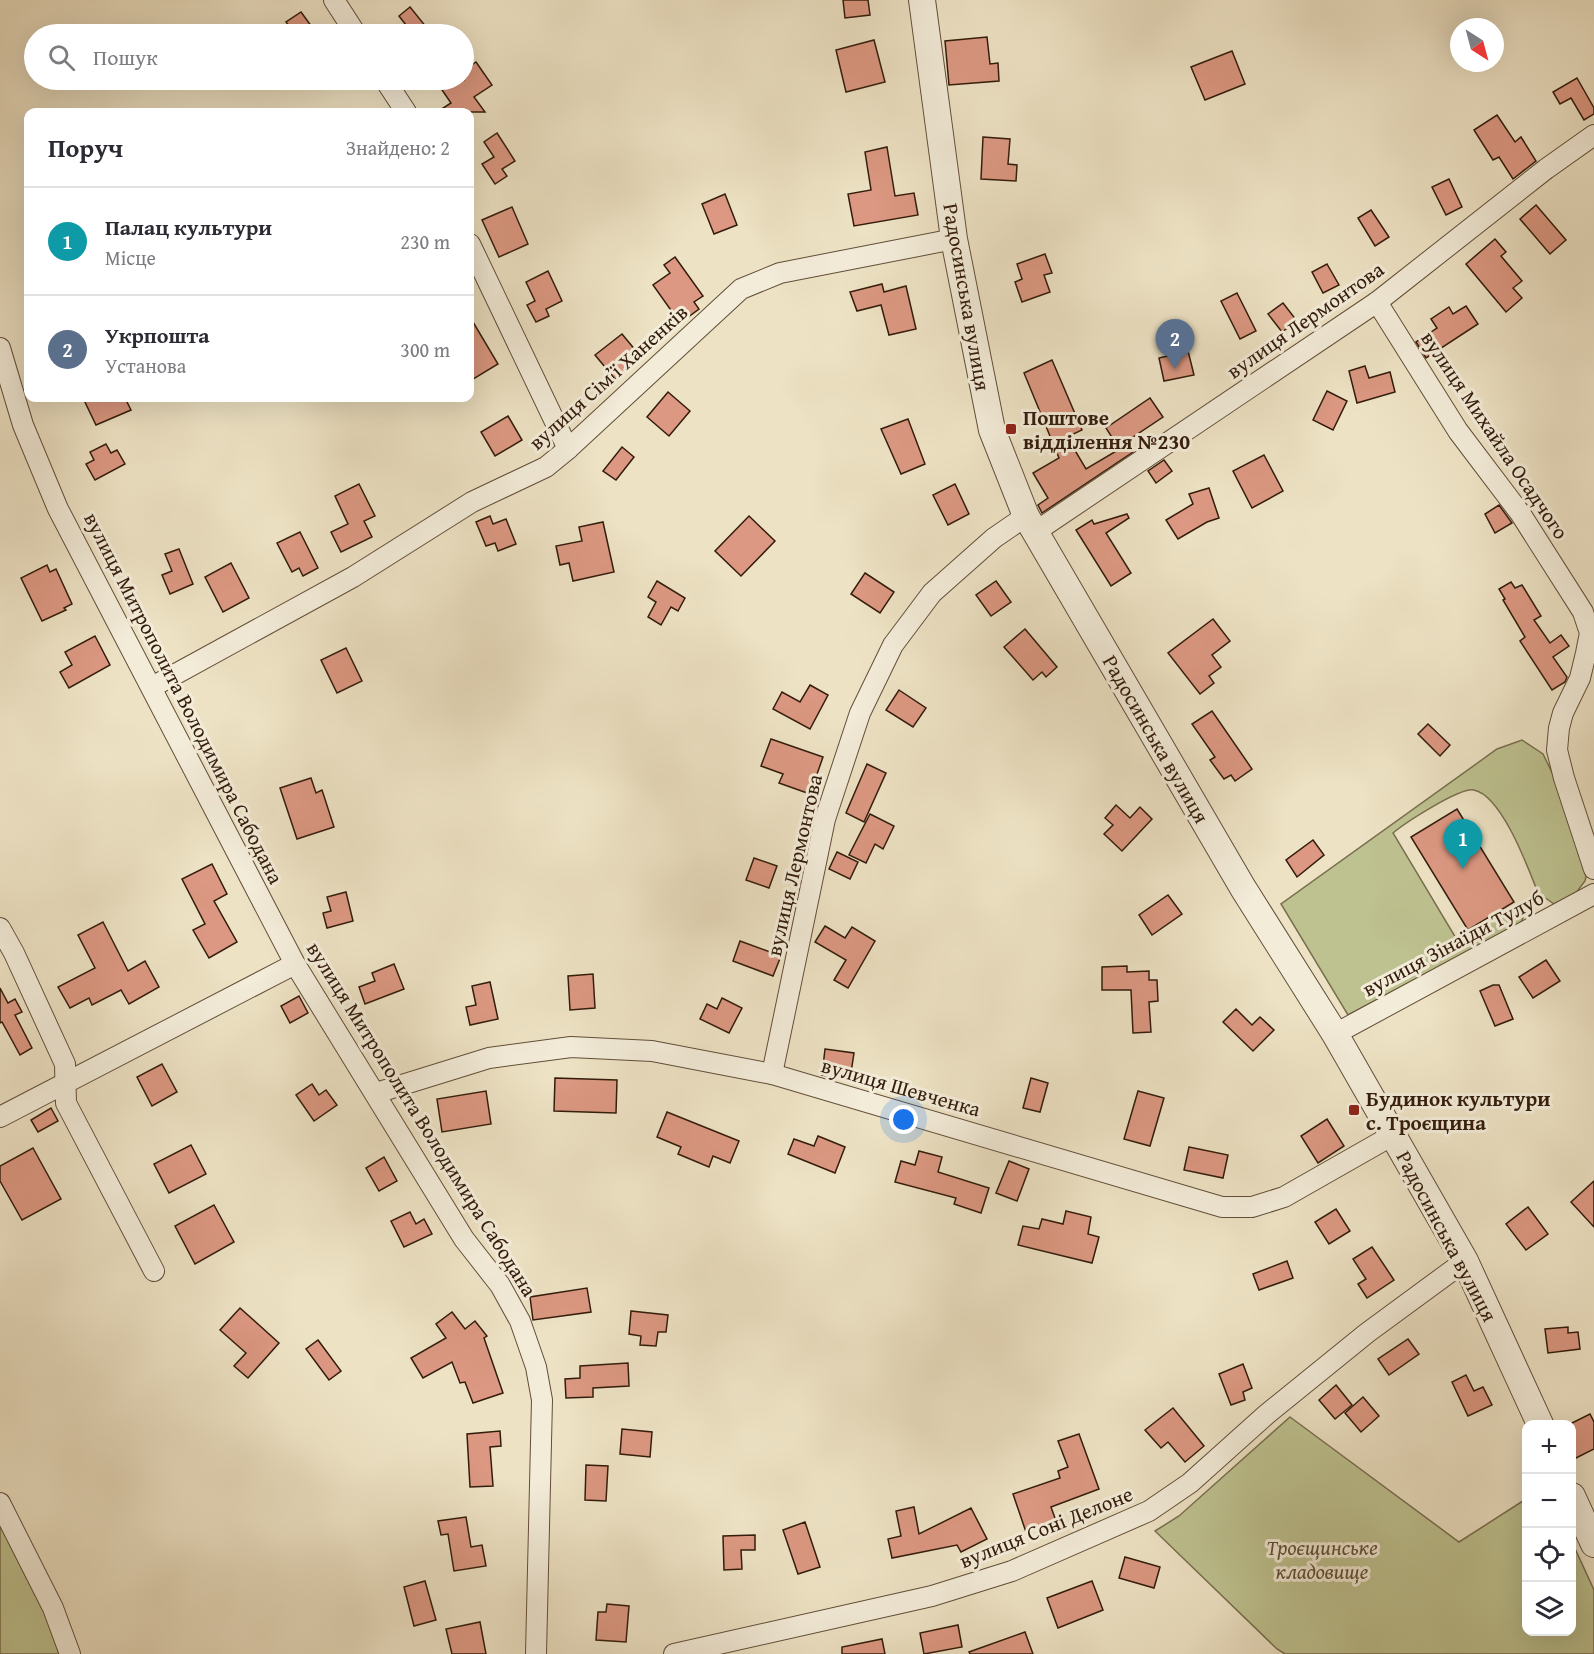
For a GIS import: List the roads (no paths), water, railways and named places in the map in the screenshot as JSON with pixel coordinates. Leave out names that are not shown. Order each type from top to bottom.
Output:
[{"type":"street","points":[[334,0],[350,24]]},
{"type":"street","name":"Радосинська вулиця","points":[[922,0],[954,239],[992,430],[1030,524],[1243,888],[1335,1034],[1465,1261],[1538,1420]]},
{"type":"street","points":[[392,90],[403,108]]},
{"type":"street","name":"вулиця Лермонтова","points":[[772,1074],[825,819],[860,713],[894,645],[932,593],[994,538],[1030,524],[1377,302],[1546,169],[1594,135]]},
{"type":"street","name":"вулиця Сімʼї Ханенків","points":[[153,687],[353,578],[472,502],[546,467],[741,289],[780,273],[954,239]]},
{"type":"street","points":[[474,252],[568,449]]},
{"type":"street","name":"вулиця Михайла Осадчого","points":[[1377,302],[1458,431],[1520,513],[1583,612],[1590,633],[1580,678],[1563,713],[1557,750],[1594,869]]},
{"type":"street","name":"вулиця Митрополита Володимира Сабодана","points":[[0,348],[23,425],[58,508],[295,964],[464,1239],[500,1284],[520,1321],[536,1367],[542,1400],[536,1654]]},
{"type":"street","name":"вулиця Зінаїди Тулуб","points":[[1335,1034],[1594,894]]},
{"type":"street","points":[[0,928],[14,953],[65,1064],[66,1103],[154,1270]]},
{"type":"street","points":[[0,1117],[295,964]]},
{"type":"street","name":"вулиця Шевченка","points":[[376,1093],[489,1058],[571,1047],[652,1051],[772,1074],[1222,1207],[1252,1207],[1284,1197],[1393,1135]]},
{"type":"street","name":"вулиця Соні Делоне","points":[[674,1654],[932,1596],[1012,1571],[1149,1511],[1190,1483],[1267,1414],[1367,1333],[1465,1261]]},
{"type":"street","points":[[0,1503],[53,1608],[70,1654]]},
{"type":"street","points":[[1576,1505],[1594,1544]]},
{"type":"place","name":"Укрпошта","points":[[1175,369]]},
{"type":"place","name":"Поштове відділення №230","points":[[1011,429]]},
{"type":"place","name":"Палац культури","points":[[1463,869]]},
{"type":"place","name":"Будинок культури с. Троєщина","points":[[1354,1110]]},
{"type":"park label","name":"Троєщинське кладовище","points":[[1322,1559]]}]
